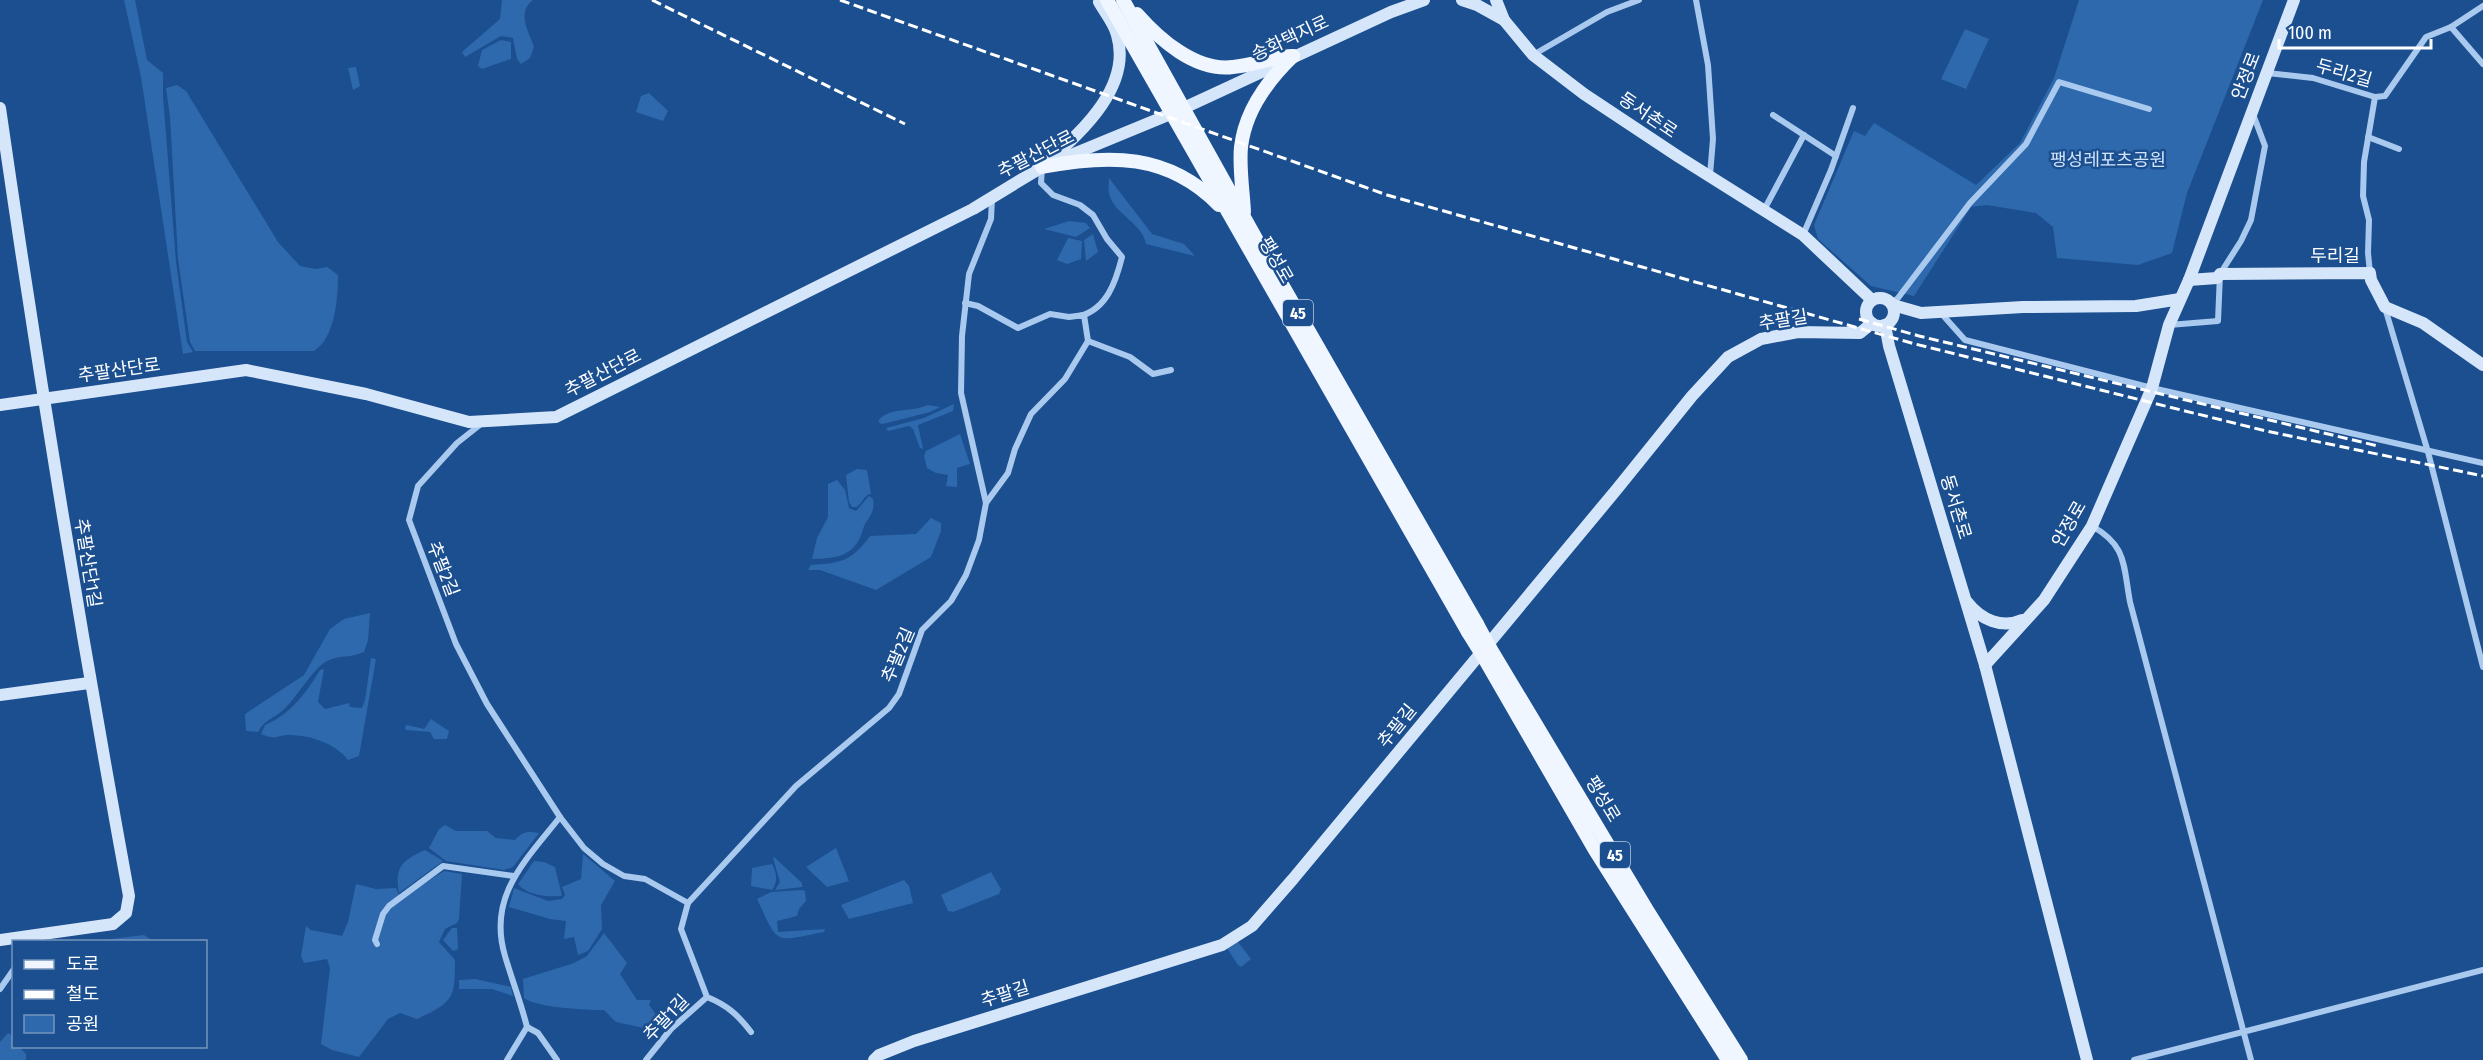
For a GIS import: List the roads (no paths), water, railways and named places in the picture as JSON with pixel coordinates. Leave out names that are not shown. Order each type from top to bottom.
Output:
[{"type":"main road","name":"팽성로","points":[[1107,0],[1178,110]]},
{"type":"main road","points":[[1124,0],[1160,37],[1208,65],[1233,67],[1276,57],[1293,56]]},
{"type":"main road","name":"팽성로","points":[[1124,0],[1178,110],[1473,628],[1741,1060]]},
{"type":"main road","points":[[1237,216],[1246,126],[1263,91],[1293,56]]},
{"type":"main road","points":[[1042,167],[1103,159],[1148,163],[1188,179],[1237,216]]},
{"type":"main road","name":"팽성로","points":[[1487,652],[1595,850],[1728,1060]]},
{"type":"street","points":[[1078,316],[1089,313],[1100,305],[1117,278],[1122,257],[1093,215],[1080,205],[1053,195],[1041,183],[1042,167],[1074,138],[1097,112],[1115,78],[1119,57],[1117,36],[1100,0]]},
{"type":"street","name":"송화택지로","points":[[1178,110],[1293,56],[1424,0]]},
{"type":"street","points":[[1462,0],[1477,5],[1504,20]]},
{"type":"street","name":"동서촌로","points":[[1496,0],[1504,20],[1533,55],[1584,94],[1803,235],[1872,300]]},
{"type":"street","points":[[1533,55],[1607,12],[1639,0]]},
{"type":"street","points":[[1696,0],[1708,65],[1713,139],[1710,176]]},
{"type":"street","name":"안정로","points":[[1985,665],[2044,600],[2092,525],[2152,388],[2169,325],[2189,280],[2294,0]]},
{"type":"street","name":"두리2길","points":[[2267,73],[2313,78],[2375,98],[2385,96],[2426,37],[2451,27],[2483,6]]},
{"type":"street","points":[[2451,27],[2483,64]]},
{"type":"street","points":[[1892,304],[1970,203],[2026,144],[2059,82],[2149,109]]},
{"type":"street","points":[[2370,273],[2369,220],[2363,196],[2364,162],[2375,98]]},
{"type":"street","name":"추팔산단1길","points":[[0,108],[42,399],[129,896],[126,912],[113,924],[21,939],[0,940]]},
{"type":"street","points":[[1803,235],[1853,108]]},
{"type":"street","name":"추팔산단로","points":[[0,405],[246,370],[366,394],[468,422],[556,417],[992,197],[1042,167],[1178,110]]},
{"type":"street","points":[[2169,325],[2218,321],[2220,274],[2251,220],[2265,146],[2252,111]]},
{"type":"street","points":[[1773,115],[1836,156]]},
{"type":"street","points":[[1764,210],[1804,135]]},
{"type":"street","points":[[2368,137],[2399,149]]},
{"type":"street","name":"추팔2길","points":[[484,421],[457,443],[418,486],[409,520],[461,654],[487,704],[560,817],[584,848],[603,864],[624,876],[645,879],[687,903],[796,786],[889,708],[899,694],[922,630],[951,602],[966,574],[979,540],[986,503],[961,393],[964,303],[969,274],[991,219],[992,197]]},
{"type":"street","name":"두리길","points":[[2189,280],[2217,278],[2220,274],[2370,273],[2371,280],[2385,307]]},
{"type":"street","points":[[1892,304],[1894,317],[1878,324],[1866,314],[1867,306],[1872,300],[1880,297],[1892,304],[1921,313],[2023,307],[2136,306],[2180,299]]},
{"type":"street","points":[[964,303],[995,314],[1018,328],[1050,314],[1069,317],[1084,315],[1088,341],[1065,380],[1031,414],[1014,449],[1008,473],[986,503]]},
{"type":"street","points":[[2385,307],[2423,323],[2483,364]]},
{"type":"street","points":[[2385,307],[2428,452],[2483,667]]},
{"type":"street","points":[[1940,312],[1965,340],[2152,388],[2483,463]]},
{"type":"street","name":"동서촌로","points":[[1878,324],[1889,346],[1985,665]]},
{"type":"street","name":"추팔길","points":[[874,1060],[879,1055],[914,1041],[1222,945],[1252,926],[1692,396],[1728,357],[1761,339],[1798,332],[1860,333],[1878,324]]},
{"type":"street","points":[[1088,341],[1130,357],[1153,374],[1171,370]]},
{"type":"street","points":[[2092,525],[2109,536],[2120,550],[2130,602],[2251,1060]]},
{"type":"street","points":[[1965,600],[1971,608],[1995,623],[2010,625],[2029,616]]},
{"type":"street","points":[[1985,665],[2087,1060]]},
{"type":"street","points":[[0,695],[90,683]]},
{"type":"street","points":[[557,1060],[538,1034],[527,1027],[517,988],[504,955],[499,923],[504,897],[514,876],[560,817]]},
{"type":"street","points":[[377,944],[375,940],[383,914],[389,906],[443,866],[514,876]]},
{"type":"street","points":[[687,903],[681,929],[707,997],[735,1012],[751,1032]]},
{"type":"street","points":[[2134,1060],[2483,970]]},
{"type":"street","points":[[0,989],[12,972]]},
{"type":"street","name":"추팔1길","points":[[646,1060],[671,1029],[707,997]]},
{"type":"street","points":[[507,1060],[527,1027]]},
{"type":"railway","points":[[652,0],[905,124]]},
{"type":"railway","points":[[840,0],[1387,195],[1915,344],[2266,431],[2483,476]]},
{"type":"railway","points":[[1859,319],[1919,336],[2378,446]]},
{"type":"park label","name":"팽성레포츠공원","points":[[2108,160]]}]
